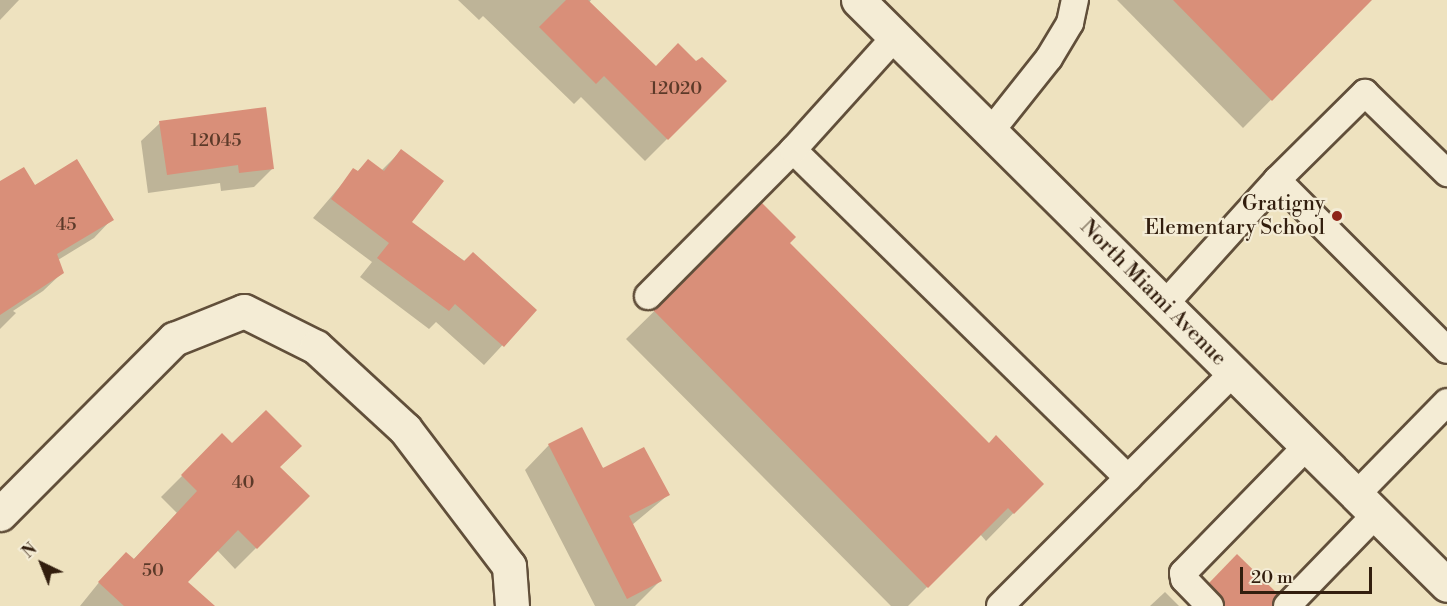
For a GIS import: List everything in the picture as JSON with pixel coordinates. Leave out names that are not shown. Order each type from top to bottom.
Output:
[{"type":"street","name":"North Miami Avenue","points":[[858,0],[1447,585]]},
{"type":"street","points":[[0,514],[174,339],[244,312],[316,347],[405,429],[509,566],[512,606]]},
{"type":"lane","points":[[992,131],[1049,58],[1070,23],[1075,0]]},
{"type":"lane","points":[[648,296],[793,150],[895,37]]},
{"type":"lane","points":[[1164,304],[1277,180],[1365,93],[1447,173]]},
{"type":"lane","points":[[793,150],[1128,478]]},
{"type":"lane","points":[[1277,180],[1447,350]]},
{"type":"lane","points":[[1000,606],[1233,373]]},
{"type":"lane","points":[[1287,606],[1447,402]]},
{"type":"lane","points":[[1210,606],[1184,579],[1183,573],[1307,447]]},
{"type":"building","points":[[566,0],[588,0],[656,66],[678,43],[696,61],[702,57],[727,81],[668,140],[604,76],[596,84],[539,27]]},
{"type":"building","points":[[1173,0],[1372,0],[1272,101]]},
{"type":"building","points":[[266,107],[274,169],[239,173],[238,165],[167,175],[159,121]]},
{"type":"building","points":[[401,149],[444,181],[412,222],[464,261],[473,252],[537,310],[504,347],[455,304],[449,311],[377,258],[389,243],[331,199],[353,168],[358,171],[368,159],[384,171]]},
{"type":"building","points":[[77,159],[114,220],[57,254],[64,273],[0,315],[0,181],[24,167],[35,185]]},
{"type":"building","points":[[762,203],[796,237],[790,243],[989,443],[996,435],[1044,484],[1014,514],[1008,508],[928,588],[653,310]]},
{"type":"building","points":[[266,410],[302,446],[280,467],[310,496],[257,549],[238,530],[188,582],[215,606],[124,606],[98,582],[126,552],[134,559],[197,491],[181,475],[222,433],[232,443]]},
{"type":"building","points":[[582,427],[603,468],[644,447],[670,495],[629,516],[662,581],[627,599],[548,444]]},
{"type":"building","points":[[1237,554],[1278,594],[1272,606],[1225,606],[1209,583]]},
{"type":"place","name":"Gratigny Elementary School","points":[[1337,216]]}]
